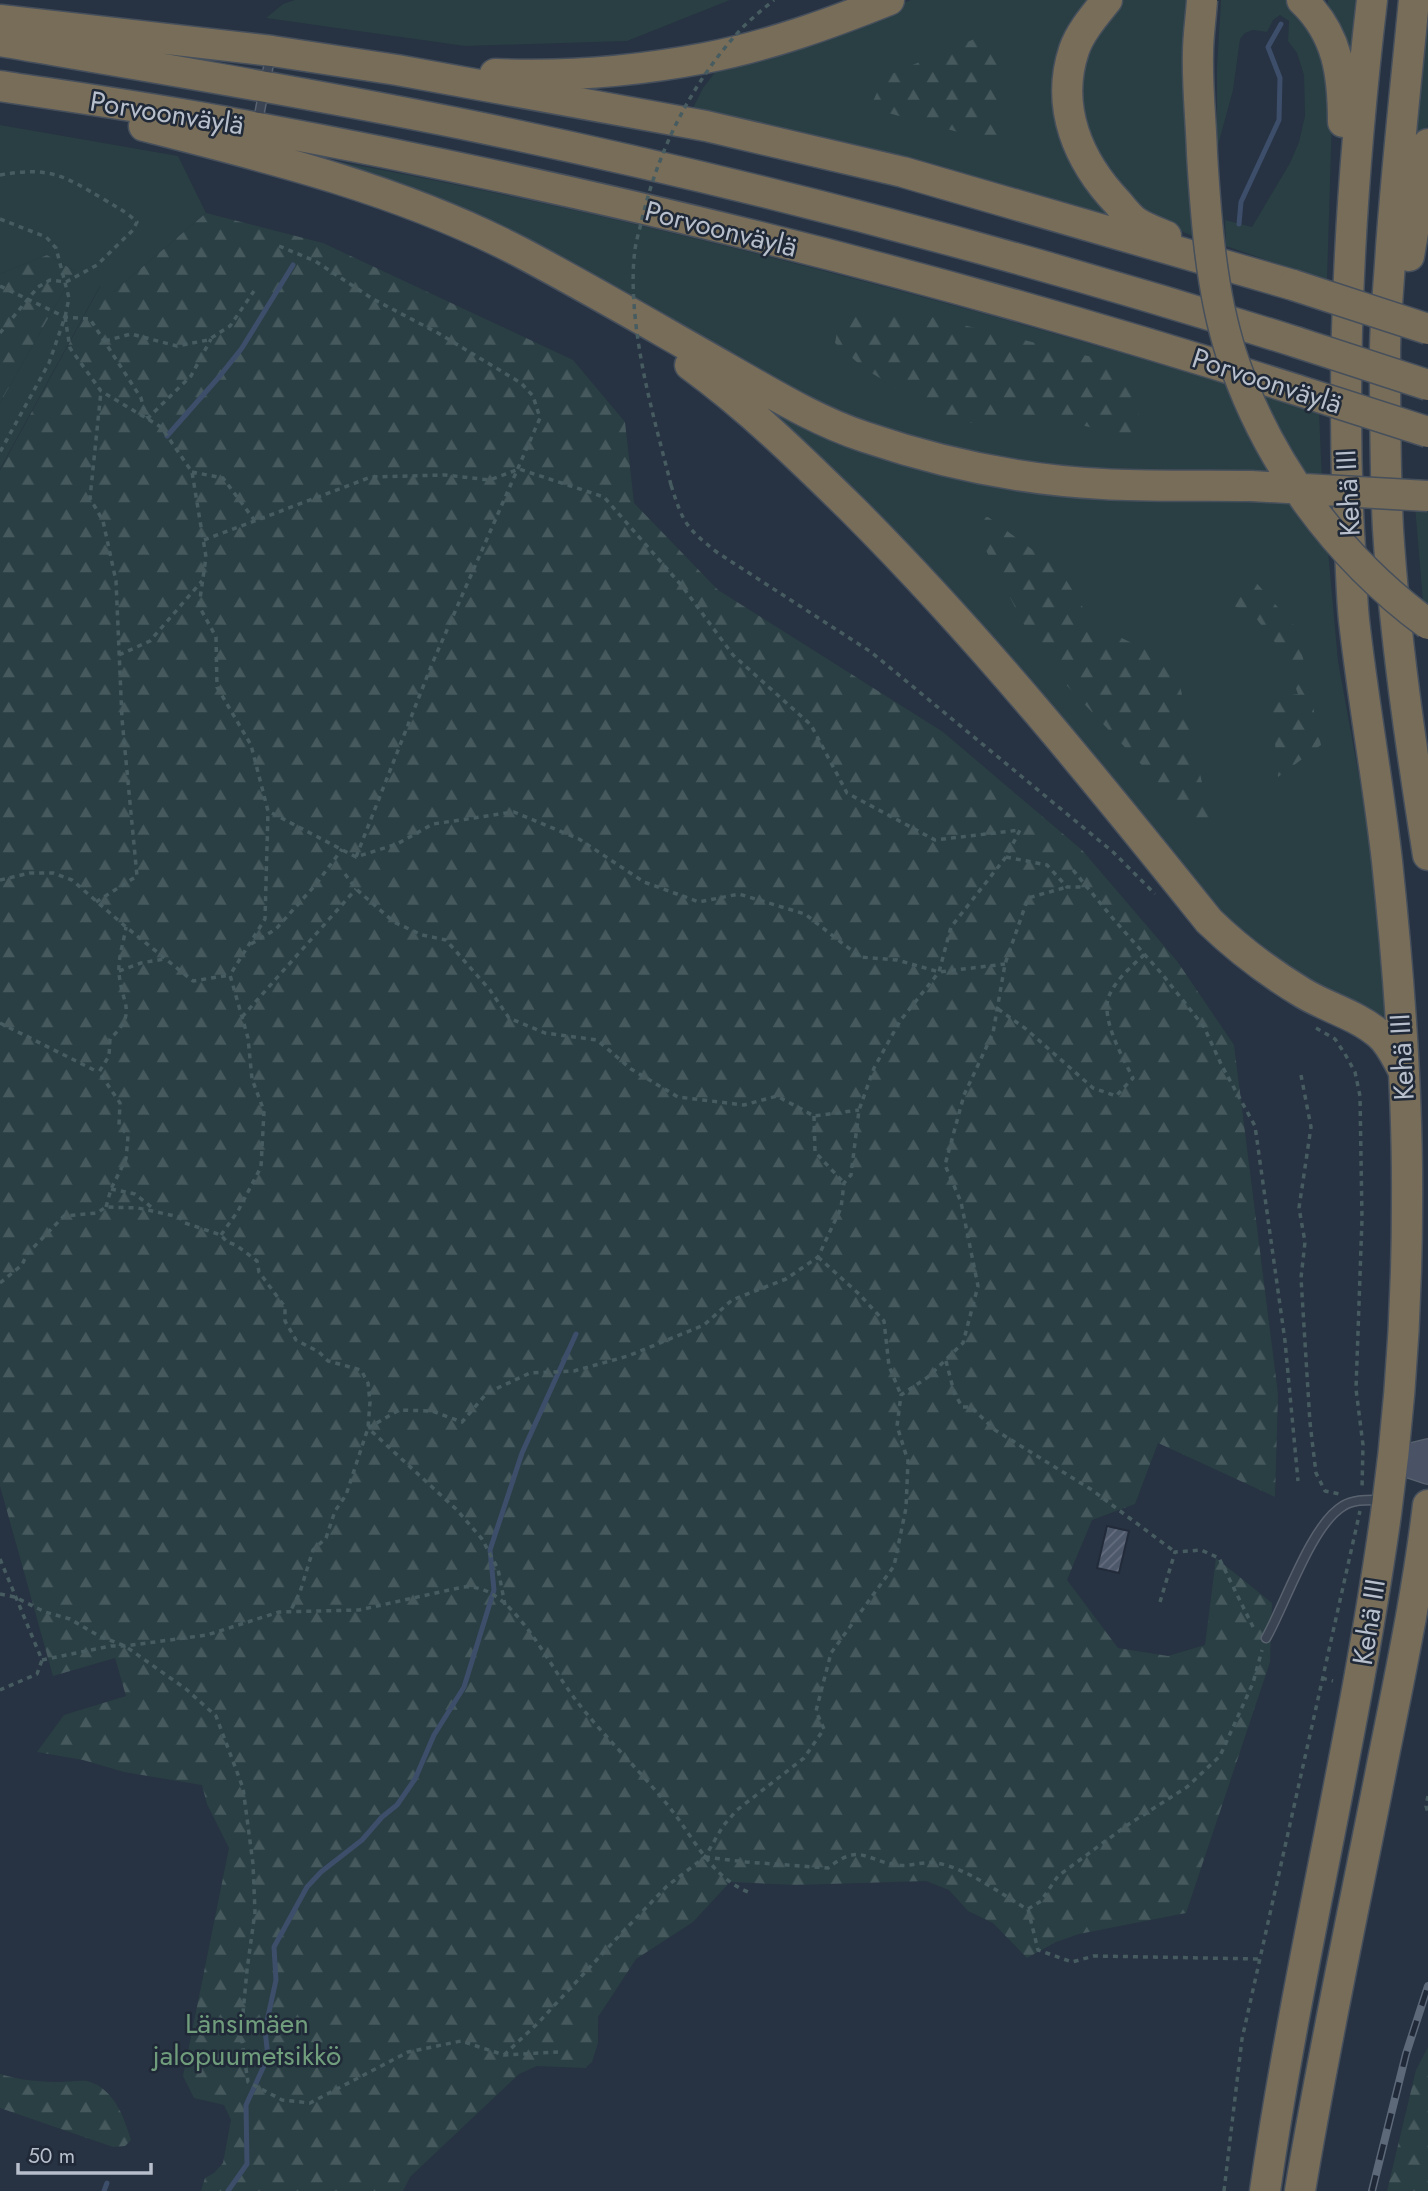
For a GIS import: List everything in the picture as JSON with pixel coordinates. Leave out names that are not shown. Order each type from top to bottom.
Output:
[{"type":"highway","points":[[397,71],[517,75],[609,71],[661,65],[705,58],[802,33],[889,0]]},
{"type":"highway","points":[[1107,0],[1074,48],[1067,80],[1069,121],[1082,156],[1100,184],[1136,222],[1232,268]]},
{"type":"highway","points":[[1202,0],[1198,53],[1206,220],[1231,353],[1263,431],[1289,475],[1322,522],[1359,565],[1428,624]]},
{"type":"highway","points":[[1302,0],[1322,13],[1342,75],[1343,132],[1354,174]]},
{"type":"highway","name":"Kehä III","points":[[1265,2191],[1294,2017],[1360,1678],[1375,1500],[1392,1460],[1402,1353],[1407,1204],[1404,1071],[1387,857],[1371,756],[1354,616],[1345,435],[1346,299],[1354,174],[1372,0]]},
{"type":"highway","name":"Kehä III","points":[[1414,0],[1399,138],[1385,351],[1388,528],[1409,737],[1428,855]]},
{"type":"highway","points":[[0,20],[271,51],[706,126],[903,172],[1293,285],[1428,329]]},
{"type":"highway","name":"Porvoonväylä","points":[[0,41],[265,86],[490,130],[777,196],[999,254],[1296,342],[1428,385]]},
{"type":"highway","name":"Porvoonväylä","points":[[0,86],[254,141],[482,173],[677,217],[986,297],[1138,341],[1428,432]]},
{"type":"highway","points":[[0,94],[73,114],[254,141],[506,245],[592,289],[821,419],[911,452],[1004,474],[1102,484],[1251,486],[1428,496]]},
{"type":"highway","points":[[1385,351],[1404,283],[1428,144]]},
{"type":"highway","points":[[549,268],[587,299],[651,337],[703,375],[778,437],[879,536],[943,605],[1053,729],[1209,921],[1240,950],[1272,973],[1305,994],[1357,1019],[1380,1035],[1404,1071]]},
{"type":"highway","points":[[1395,605],[1428,734]]},
{"type":"highway","name":"Kehä III","points":[[1300,2191],[1317,2085],[1400,1677],[1428,1505]]},
{"type":"street","points":[[1392,1460],[1428,1451]]},
{"type":"street","points":[[1392,1460],[1428,1472]]},
{"type":"lane","points":[[254,141],[271,51]]},
{"type":"lane","points":[[1265,1643],[1314,1538],[1343,1506],[1375,1500]]},
{"type":"path","points":[[774,0],[743,28],[708,69],[684,107],[650,187],[635,251],[634,302],[645,381],[671,485],[686,526],[718,553],[871,652],[1113,852],[1159,898]]},
{"type":"path","points":[[0,175],[17,172],[52,173],[69,178],[122,208],[137,222],[133,230],[97,265],[66,282],[50,281],[38,288],[0,333]]},
{"type":"path","points":[[0,219],[46,237],[56,248],[69,298],[49,363],[0,452]]},
{"type":"path","points":[[279,246],[314,261],[373,299],[438,333],[521,383],[533,396],[540,418],[432,664],[356,857]]},
{"type":"path","points":[[0,286],[65,317],[90,319],[141,398],[147,419]]},
{"type":"path","points":[[105,341],[131,334],[177,346],[211,338],[230,326],[254,291]]},
{"type":"path","points":[[65,317],[70,348],[101,391],[161,427],[192,472],[206,557],[199,606],[216,636],[217,687],[251,745],[268,811],[265,919],[230,975],[248,1038],[252,1079],[264,1111],[261,1167],[238,1211],[221,1235]]},
{"type":"path","points":[[147,419],[191,376],[211,338]]},
{"type":"path","points":[[96,902],[137,876],[122,719],[116,580],[103,522],[90,498],[101,391]]},
{"type":"path","points":[[204,540],[371,477],[445,475],[490,480],[517,470],[604,497],[682,586],[733,655],[811,725],[847,793],[935,840],[1020,830],[1006,857],[951,927],[939,972],[900,1021],[874,1068],[859,1110],[851,1175],[844,1183],[841,1208],[818,1257],[786,1279],[732,1300],[704,1325],[628,1356],[574,1371],[530,1373],[519,1378],[487,1393],[462,1423],[432,1411],[399,1410],[368,1428]]},
{"type":"path","points":[[192,472],[223,478],[255,520]]},
{"type":"path","points":[[119,655],[150,641],[203,581]]},
{"type":"path","points":[[268,811],[356,857],[397,844],[433,824],[514,812],[579,839],[644,882],[699,902],[739,894],[805,914],[860,957],[897,960],[939,972],[1005,964]]},
{"type":"path","points":[[249,945],[276,929],[317,883],[342,849]]},
{"type":"path","points":[[1006,857],[1047,865],[1067,887]]},
{"type":"path","points":[[1073,870],[1204,1027],[1255,1126],[1285,1341],[1298,1481]]},
{"type":"path","points":[[0,880],[30,873],[52,873],[72,880],[126,928],[193,981],[230,975]]},
{"type":"path","points":[[345,874],[356,889],[394,922],[422,935],[446,940],[490,990],[509,1018],[545,1033],[597,1040],[631,1069],[678,1097],[744,1105],[777,1096],[814,1116],[859,1110]]},
{"type":"path","points":[[901,1395],[928,1377],[963,1343],[978,1286],[961,1202],[945,1165],[964,1095],[993,1033],[1005,964],[1028,898],[1067,887],[1087,887]]},
{"type":"path","points":[[242,1017],[356,889]]},
{"type":"path","points":[[99,1072],[109,1056],[110,1039],[121,1028],[128,1014],[119,971],[126,928]]},
{"type":"path","points":[[998,1009],[1026,1029],[1093,1088],[1116,1096],[1133,1079],[1106,1014],[1109,996],[1123,975],[1145,954]]},
{"type":"path","points":[[119,971],[141,963],[166,959]]},
{"type":"path","points":[[0,1023],[99,1072],[120,1103],[119,1125],[128,1136],[126,1158],[111,1189],[106,1207]]},
{"type":"path","points":[[1301,1075],[1311,1127],[1299,1208],[1305,1242],[1301,1278],[1310,1423],[1316,1473],[1325,1491],[1375,1500],[1363,1445],[1356,1389],[1361,1232],[1360,1096],[1355,1072],[1345,1054],[1335,1039],[1315,1027]]},
{"type":"path","points":[[814,1116],[815,1152],[844,1183]]},
{"type":"path","points":[[111,1189],[135,1194],[158,1212]]},
{"type":"path","points":[[0,1283],[22,1265],[27,1254],[64,1216],[97,1213],[106,1207],[138,1208],[179,1217],[185,1223],[221,1235],[257,1261],[259,1272],[285,1307],[285,1321],[296,1340],[319,1352],[328,1361],[361,1370],[368,1383],[368,1428],[346,1495],[335,1511],[326,1538],[313,1550],[300,1592],[290,1612]]},
{"type":"path","points":[[504,2055],[538,2023],[667,1886],[705,1857],[723,1826],[737,1810],[804,1758],[824,1729],[816,1711],[831,1653],[894,1566],[906,1508],[908,1461],[897,1426],[901,1395],[889,1366],[884,1321],[818,1257]]},
{"type":"path","points":[[946,1361],[954,1392],[962,1407],[971,1407],[995,1430],[1092,1490],[1175,1552],[1201,1550],[1219,1558],[1265,1643],[1253,1683],[1220,1756],[1187,1787],[1126,1826],[1058,1876],[1041,1901],[1028,1909]]},
{"type":"path","points":[[368,1428],[457,1510],[482,1539],[498,1569],[505,1605]]},
{"type":"path","points":[[1224,2191],[1242,2039],[1358,1518]]},
{"type":"path","points":[[1160,1602],[1175,1552]]},
{"type":"path","points":[[0,1559],[42,1660],[37,1674],[0,1690]]},
{"type":"path","points":[[42,1660],[111,1646],[207,1635],[279,1612],[359,1610],[474,1586],[496,1597],[521,1622],[575,1699],[668,1806],[716,1871],[748,1892]]},
{"type":"path","points":[[0,1594],[15,1597],[45,1612],[70,1619],[99,1636],[125,1646],[186,1689],[216,1716],[243,1788],[253,1864],[255,1912],[241,2035],[248,2082],[282,2100],[310,2103],[408,2052],[461,2041],[504,2055],[558,2053]]},
{"type":"path","points":[[1322,1678],[1333,1681]]},
{"type":"path","points":[[1428,1796],[1428,1813]]},
{"type":"path","points":[[705,1857],[828,1868],[841,1858],[860,1853],[900,1866],[936,1863],[962,1872],[1028,1909],[1038,1950],[1072,1962],[1094,1956],[1259,1959]]},
{"type":"green space","points":[[295,0],[730,0],[627,41],[465,46],[266,18],[283,4]]},
{"type":"green space","points":[[911,0],[1095,0],[1060,73],[1111,217],[692,110],[703,88],[723,62],[847,26]]},
{"type":"green space","points":[[1124,0],[1192,0],[1195,237],[1129,202],[1084,135],[1080,78],[1088,48],[1103,20]]},
{"type":"green space","points":[[1221,0],[1288,0],[1317,38],[1330,77],[1332,117],[1327,281],[1226,246],[1225,220],[1252,227],[1290,163],[1299,142],[1305,116],[1304,75],[1297,53],[1288,41],[1289,21],[1280,15],[1273,20],[1267,32],[1253,30],[1240,39],[1233,90],[1217,149],[1217,67]]},
{"type":"green space","points":[[1328,0],[1359,0],[1354,63],[1327,13]]},
{"type":"green space","points":[[1428,17],[1428,124],[1423,144],[1416,138]]},
{"type":"green space","points":[[979,37],[1004,48],[1002,144],[870,108],[884,77]]},
{"type":"green space","points":[[0,125],[178,156],[206,213],[113,292],[100,286],[0,469],[0,403],[75,271],[47,255],[0,274]]},
{"type":"green space","points":[[308,156],[691,237],[1069,338],[1319,412],[1322,479],[1021,467],[928,448],[819,406]]},
{"type":"green space","name":"Länsimäen jalopuumetsikkö","points":[[206,213],[323,243],[573,360],[625,422],[634,503],[718,590],[943,732],[1082,850],[1177,961],[1234,1045],[1278,1394],[1275,1497],[1158,1443],[1135,1504],[1092,1520],[1067,1580],[1118,1648],[1168,1656],[1205,1645],[1216,1558],[1272,1603],[1270,1662],[1186,1913],[1079,1934],[1056,1942],[1027,1958],[993,1923],[968,1911],[949,1890],[926,1881],[796,1885],[730,1882],[693,1922],[636,1959],[598,2017],[598,2043],[592,2062],[585,2068],[537,2066],[519,2074],[410,2177],[403,2191],[201,2191],[205,2178],[223,2163],[231,2120],[224,2105],[194,2098],[183,2076],[229,1848],[207,1804],[202,1785],[124,1772],[83,1760],[37,1752],[64,1715],[126,1696],[115,1658],[53,1676],[0,1486],[0,470],[101,285],[113,292]]},
{"type":"green space","points":[[47,255],[75,271],[0,403],[0,274]]},
{"type":"green space","points":[[841,310],[903,310],[1120,364],[1139,404],[1138,434],[1129,437],[1049,417],[955,424],[865,369],[835,343]]},
{"type":"green space","points":[[749,395],[886,454],[1289,502],[1328,550],[1338,661],[1376,870],[1390,1017],[1352,1007],[1316,989],[1250,944]]},
{"type":"green space","points":[[1415,506],[1428,507],[1428,606],[1423,602]]},
{"type":"green space","points":[[988,517],[1060,570],[1093,624],[1175,664],[1216,844],[1041,658],[970,519]]},
{"type":"green space","points":[[1253,579],[1297,629],[1321,745],[1278,777],[1271,698],[1298,694],[1281,650],[1255,617],[1219,598]]},
{"type":"green space","points":[[1428,2047],[1428,2191],[1387,2191],[1416,2070]]},
{"type":"green space","points":[[0,2074],[30,2080],[87,2081],[96,2085],[116,2104],[131,2140],[125,2146],[113,2147],[0,2108]]},
{"type":"building","points":[[1107,1526],[1129,1531],[1119,1573],[1097,1568]]},
{"type":"waterway","points":[[1239,224],[1241,202],[1279,120],[1280,78],[1268,47],[1281,24]]},
{"type":"waterway","points":[[167,436],[242,348],[293,265]]},
{"type":"waterway","points":[[228,2191],[247,2164],[246,2105],[268,2057],[265,2030],[276,1980],[274,1947],[307,1887],[321,1872],[362,1840],[382,1817],[397,1805],[415,1779],[434,1735],[464,1687],[494,1590],[490,1550],[522,1453],[576,1334]]},
{"type":"waterway","points":[[104,2191],[107,2183]]},
{"type":"railway","points":[[1372,2191],[1406,2054],[1428,1986]]}]
